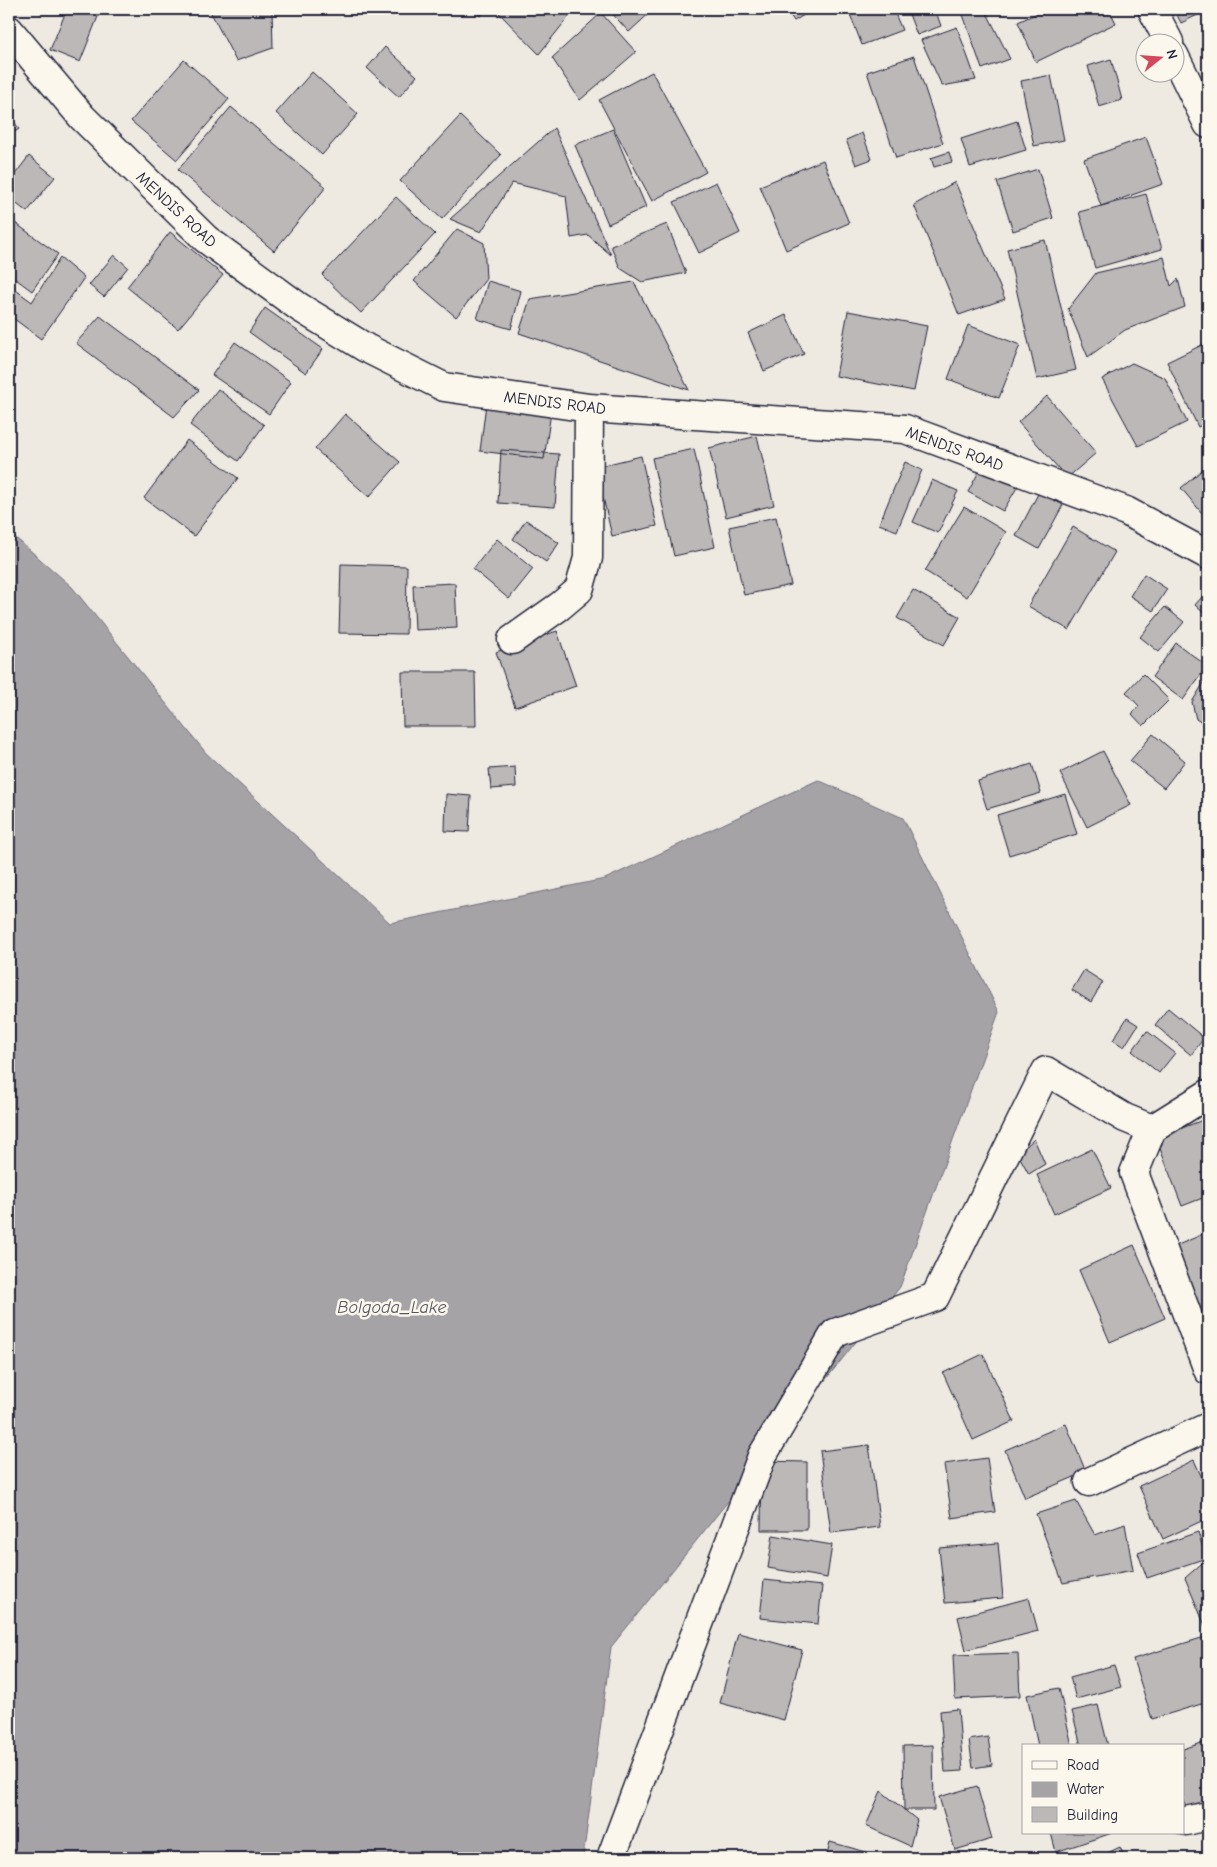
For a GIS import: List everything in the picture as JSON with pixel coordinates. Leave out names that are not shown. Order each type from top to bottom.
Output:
[{"type":"street","points":[[1152,9],[1164,32]]},
{"type":"street","name":"MENDIS ROAD","points":[[9,30],[82,117],[206,240],[299,307],[366,348],[444,387],[589,408],[905,428],[1126,511],[1208,555]]},
{"type":"street","points":[[1184,75],[1208,124]]},
{"type":"street","points":[[512,640],[579,590],[588,558],[589,408]]},
{"type":"street","points":[[611,1858],[762,1456],[835,1333],[935,1297],[1046,1071],[1125,1118],[1152,1129]]},
{"type":"street","points":[[1208,1094],[1152,1129],[1134,1173],[1208,1370]]},
{"type":"street","points":[[1089,1482],[1208,1427]]},
{"type":"water","name":"Bolgoda_Lake","points":[[9,532],[72,587],[206,753],[390,923],[605,879],[818,780],[903,818],[999,1012],[900,1287],[611,1647],[583,1858],[9,1858]]},
{"type":"building","points":[[67,9],[101,9],[80,62],[50,50]]},
{"type":"building","points":[[209,9],[272,9],[273,48],[236,61]]},
{"type":"building","points":[[473,9],[488,9],[480,16]]},
{"type":"building","points":[[504,9],[575,9],[539,54],[499,13]]},
{"type":"building","points":[[608,9],[654,9],[629,32]]},
{"type":"building","points":[[786,9],[814,9],[794,21]]},
{"type":"building","points":[[848,9],[893,9],[902,30],[862,45]]},
{"type":"building","points":[[907,9],[935,9],[941,26],[917,35]]},
{"type":"building","points":[[961,9],[985,9],[1010,59],[982,69]]},
{"type":"building","points":[[1046,9],[1109,9],[1116,23],[1036,62],[1018,22]]},
{"type":"building","points":[[1174,9],[1208,9],[1208,10],[1181,23]]},
{"type":"building","points":[[601,13],[636,52],[580,100],[552,58]]},
{"type":"building","points":[[1208,26],[1208,46],[1203,27]]},
{"type":"building","points":[[957,27],[976,80],[942,86],[921,40]]},
{"type":"building","points":[[385,47],[417,76],[399,97],[367,68]]},
{"type":"building","points":[[914,56],[943,143],[896,158],[867,72]]},
{"type":"building","points":[[1111,59],[1122,100],[1099,107],[1088,66]]},
{"type":"building","points":[[184,60],[229,99],[177,160],[131,121]]},
{"type":"building","points":[[312,72],[358,114],[322,155],[276,113]]},
{"type":"building","points":[[652,72],[706,172],[652,201],[599,100]]},
{"type":"building","points":[[1051,75],[1064,140],[1034,146],[1021,81]]},
{"type":"building","points":[[231,107],[326,187],[274,251],[178,170]]},
{"type":"building","points":[[9,114],[19,129],[9,136]]},
{"type":"building","points":[[460,116],[501,155],[442,219],[400,181]]},
{"type":"building","points":[[1017,121],[1026,150],[970,167],[961,139]]},
{"type":"building","points":[[554,128],[611,255],[588,235],[571,238],[566,196],[512,183],[481,232],[450,219]]},
{"type":"building","points":[[613,129],[646,207],[608,224],[575,145]]},
{"type":"building","points":[[862,133],[872,159],[856,165],[846,140]]},
{"type":"building","points":[[1146,137],[1163,184],[1101,206],[1084,159]]},
{"type":"building","points":[[949,152],[952,162],[934,167],[931,158]]},
{"type":"building","points":[[29,156],[55,177],[27,212],[9,198],[9,182]]},
{"type":"building","points":[[823,160],[849,223],[786,250],[760,186]]},
{"type":"building","points":[[1038,169],[1053,218],[1013,231],[997,182]]},
{"type":"building","points":[[716,182],[740,233],[699,253],[674,202]]},
{"type":"building","points":[[955,182],[1005,299],[959,315],[914,205]]},
{"type":"building","points":[[1146,194],[1162,249],[1095,268],[1079,212]]},
{"type":"building","points":[[396,197],[435,234],[361,313],[322,275]]},
{"type":"building","points":[[11,220],[58,254],[32,291],[9,274],[9,223]]},
{"type":"building","points":[[667,224],[686,273],[642,282],[620,268],[611,246]]},
{"type":"building","points":[[457,229],[484,243],[486,279],[456,317],[414,281]]},
{"type":"building","points":[[170,232],[223,275],[178,329],[127,287]]},
{"type":"building","points":[[1045,240],[1076,370],[1037,379],[1007,249]]},
{"type":"building","points":[[114,255],[128,267],[104,297],[89,285]]},
{"type":"building","points":[[1164,257],[1171,286],[1178,279],[1185,307],[1125,330],[1088,357],[1068,309],[1096,273]]},
{"type":"building","points":[[60,258],[84,278],[41,339],[9,315],[9,285],[32,302]]},
{"type":"building","points":[[488,281],[521,291],[511,329],[477,319]]},
{"type":"building","points":[[634,282],[689,390],[519,333],[530,299]]},
{"type":"building","points":[[265,308],[323,349],[306,373],[249,332]]},
{"type":"building","points":[[848,311],[927,326],[914,391],[836,376]]},
{"type":"building","points":[[786,315],[804,354],[764,371],[748,333]]},
{"type":"building","points":[[100,316],[199,390],[174,417],[76,343]]},
{"type":"building","points":[[968,325],[1020,345],[999,398],[948,379]]},
{"type":"building","points":[[235,342],[291,382],[269,414],[212,375]]},
{"type":"building","points":[[1208,342],[1208,422],[1198,427],[1167,362]]},
{"type":"building","points":[[1132,363],[1165,378],[1187,422],[1138,446],[1102,379]]},
{"type":"building","points":[[218,389],[264,425],[238,461],[190,425]]},
{"type":"building","points":[[1047,396],[1096,453],[1067,478],[1018,422]]},
{"type":"building","points":[[486,404],[551,412],[544,459],[480,451]]},
{"type":"building","points":[[345,414],[400,462],[369,497],[315,449]]},
{"type":"building","points":[[757,436],[774,505],[726,517],[709,448]]},
{"type":"building","points":[[187,440],[238,478],[194,536],[144,498]]},
{"type":"building","points":[[694,449],[715,547],[674,556],[652,458]]},
{"type":"building","points":[[501,450],[559,454],[555,507],[498,503]]},
{"type":"building","points":[[641,456],[657,526],[612,536],[596,467]]},
{"type":"building","points":[[905,462],[922,470],[897,531],[879,524]]},
{"type":"building","points":[[1208,465],[1208,518],[1207,519],[1181,488]]},
{"type":"building","points":[[982,466],[1018,486],[1003,511],[968,492]]},
{"type":"building","points":[[932,480],[958,491],[938,533],[913,522]]},
{"type":"building","points":[[1039,492],[1063,505],[1039,549],[1016,536]]},
{"type":"building","points":[[964,507],[1006,532],[967,597],[925,571]]},
{"type":"building","points":[[776,517],[791,585],[744,595],[729,527]]},
{"type":"building","points":[[526,520],[559,543],[546,562],[513,539]]},
{"type":"building","points":[[1073,527],[1115,552],[1069,630],[1028,606]]},
{"type":"building","points":[[497,539],[533,569],[509,599],[473,569]]},
{"type":"building","points":[[341,564],[407,566],[406,634],[339,633]]},
{"type":"building","points":[[1144,574],[1167,589],[1153,611],[1130,596]]},
{"type":"building","points":[[455,583],[457,628],[415,630],[413,585]]},
{"type":"building","points":[[913,590],[960,617],[944,645],[897,618]]},
{"type":"building","points":[[1208,590],[1208,617],[1195,605]]},
{"type":"building","points":[[1165,607],[1184,622],[1159,652],[1140,637]]},
{"type":"building","points":[[557,631],[576,686],[515,707],[496,652]]},
{"type":"building","points":[[1176,643],[1207,666],[1183,700],[1152,677]]},
{"type":"building","points":[[402,672],[475,672],[476,726],[403,726]]},
{"type":"building","points":[[1143,674],[1169,700],[1143,726],[1132,714],[1139,706],[1126,692]]},
{"type":"building","points":[[1208,676],[1208,727],[1196,719],[1192,702]]},
{"type":"building","points":[[1153,734],[1185,761],[1164,788],[1130,761]]},
{"type":"building","points":[[1103,751],[1131,805],[1087,827],[1060,773]]},
{"type":"building","points":[[1032,764],[1041,793],[987,809],[978,781]]},
{"type":"building","points":[[515,767],[516,787],[491,789],[489,769]]},
{"type":"building","points":[[446,794],[471,796],[469,832],[445,831]]},
{"type":"building","points":[[1065,794],[1077,834],[1009,855],[997,815]]},
{"type":"building","points":[[1084,970],[1103,982],[1091,1002],[1072,990]]},
{"type":"building","points":[[1168,1008],[1204,1038],[1191,1055],[1155,1025]]},
{"type":"building","points":[[1127,1018],[1138,1025],[1124,1047],[1113,1040]]},
{"type":"building","points":[[1147,1031],[1175,1053],[1159,1073],[1132,1051]]},
{"type":"building","points":[[1208,1118],[1208,1196],[1182,1206],[1156,1138]]},
{"type":"building","points":[[1034,1139],[1045,1164],[1029,1174],[1018,1154]]},
{"type":"building","points":[[1092,1149],[1111,1188],[1054,1214],[1037,1175]]},
{"type":"building","points":[[1208,1232],[1208,1334],[1171,1248]]},
{"type":"building","points":[[1134,1245],[1165,1318],[1110,1342],[1079,1270]]},
{"type":"building","points":[[983,1354],[1014,1421],[973,1440],[943,1373]]},
{"type":"building","points":[[1066,1424],[1086,1472],[1025,1498],[1005,1450]]},
{"type":"building","points":[[869,1445],[880,1527],[831,1533],[820,1451]]},
{"type":"building","points":[[987,1458],[995,1512],[952,1518],[944,1464]]},
{"type":"building","points":[[1194,1460],[1208,1491],[1208,1518],[1163,1539],[1139,1486]]},
{"type":"building","points":[[762,1461],[807,1462],[807,1530],[761,1530]]},
{"type":"building","points":[[1076,1501],[1095,1535],[1125,1524],[1133,1570],[1063,1583],[1036,1514]]},
{"type":"building","points":[[1198,1532],[1206,1558],[1147,1578],[1138,1553]]},
{"type":"building","points":[[773,1535],[832,1545],[827,1578],[768,1568]]},
{"type":"building","points":[[998,1543],[1003,1598],[945,1603],[939,1548]]},
{"type":"building","points":[[1208,1558],[1208,1627],[1206,1628],[1185,1578]]},
{"type":"building","points":[[764,1580],[822,1586],[818,1624],[760,1618]]},
{"type":"building","points":[[1029,1598],[1038,1631],[966,1650],[958,1617]]},
{"type":"building","points":[[738,1633],[802,1650],[784,1720],[720,1703]]},
{"type":"building","points":[[1208,1636],[1208,1702],[1152,1719],[1133,1659]]},
{"type":"building","points":[[1018,1653],[1020,1696],[955,1699],[953,1655]]},
{"type":"building","points":[[1114,1665],[1121,1687],[1076,1699],[1070,1677]]},
{"type":"building","points":[[1059,1688],[1072,1744],[1038,1744],[1027,1695]]},
{"type":"building","points":[[1098,1705],[1108,1744],[1080,1744],[1072,1711]]},
{"type":"building","points":[[958,1709],[963,1771],[945,1772],[940,1711]]},
{"type":"building","points":[[988,1737],[992,1765],[973,1768],[969,1740]]},
{"type":"building","points":[[1208,1741],[1208,1801],[1186,1808],[1184,1803],[1184,1749]]},
{"type":"building","points":[[933,1745],[934,1810],[904,1810],[903,1746]]},
{"type":"building","points":[[977,1786],[992,1839],[955,1850],[939,1797]]},
{"type":"building","points":[[881,1791],[917,1820],[910,1846],[866,1826]]},
{"type":"building","points":[[1051,1834],[1109,1834],[1056,1852]]},
{"type":"building","points":[[830,1842],[888,1858],[826,1858]]},
{"type":"building","points":[[1120,1847],[1125,1858],[1097,1858]]}]
